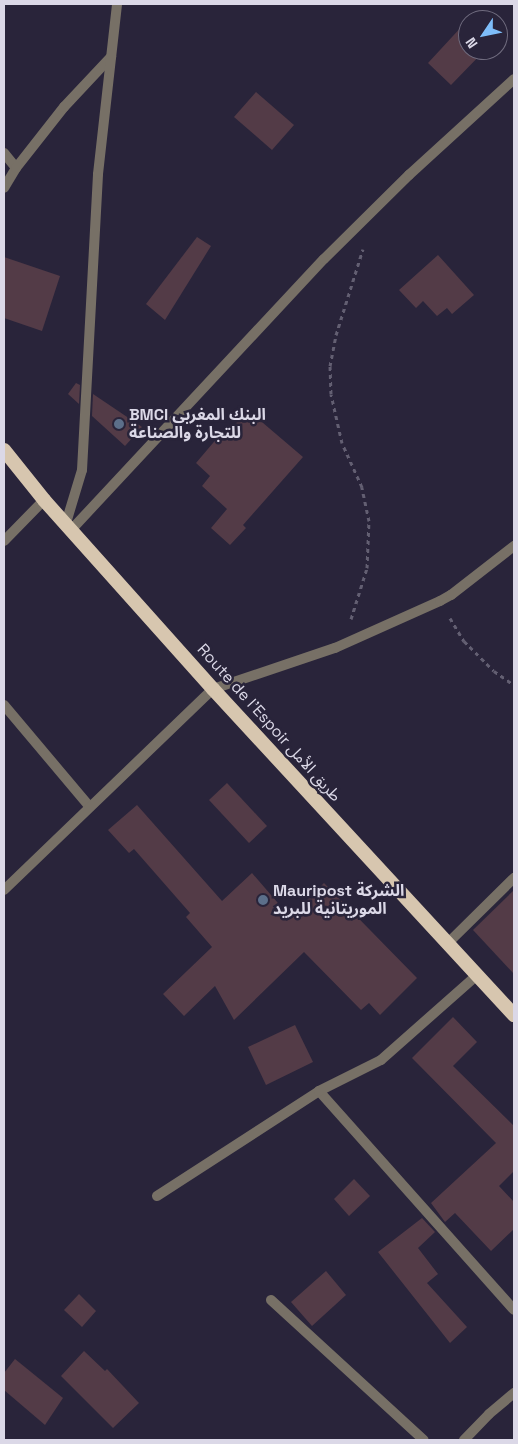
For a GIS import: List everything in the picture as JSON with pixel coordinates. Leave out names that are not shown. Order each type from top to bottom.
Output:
[{"type":"highway","name":"Route de l’Espoir طريق الأمل","points":[[4,450],[44,500],[213,688],[514,1015]]},
{"type":"street","points":[[69,526],[82,470],[98,174],[117,4]]},
{"type":"street","points":[[4,188],[16,168],[64,107],[111,57]]},
{"type":"street","points":[[69,526],[324,258],[409,174],[514,79]]},
{"type":"street","points":[[4,152],[16,168]]},
{"type":"street","points":[[4,541],[44,500]]},
{"type":"street","points":[[4,890],[213,688],[341,645],[440,601],[451,595],[514,546]]},
{"type":"street","points":[[4,705],[90,807]]},
{"type":"street","points":[[448,944],[514,878]]},
{"type":"street","points":[[157,1196],[319,1091],[381,1060],[477,975]]},
{"type":"street","points":[[319,1091],[514,1310]]},
{"type":"street","points":[[271,1300],[424,1440]]},
{"type":"street","points":[[464,1440],[488,1414],[514,1393]]},
{"type":"path","points":[[341,645],[367,568],[369,521],[362,487],[342,443],[331,394],[330,366],[336,335],[366,241]]},
{"type":"path","points":[[440,601],[464,641],[494,671],[514,685]]},
{"type":"building","points":[[458,30],[458,60],[475,60],[451,85],[428,63]]},
{"type":"building","points":[[256,92],[294,125],[272,150],[234,117]]},
{"type":"building","points":[[197,237],[211,246],[165,320],[146,304]]},
{"type":"building","points":[[438,255],[474,295],[452,314],[447,308],[437,316],[423,301],[416,308],[399,290]]},
{"type":"building","points":[[4,257],[60,276],[42,331],[4,318]]},
{"type":"building","points":[[76,383],[80,385],[79,404],[68,394]]},
{"type":"building","points":[[93,394],[142,427],[125,446],[92,416]]},
{"type":"building","points":[[248,410],[303,457],[243,525],[246,528],[230,545],[211,528],[227,509],[202,486],[210,476],[196,463],[224,430],[227,433]]},
{"type":"building","points":[[227,783],[267,826],[249,843],[209,800]]},
{"type":"building","points":[[137,805],[222,901],[252,873],[290,917],[324,883],[417,978],[380,1015],[369,1003],[361,1010],[304,952],[234,1020],[215,986],[184,1016],[163,994],[212,947],[186,917],[190,913],[134,849],[129,853],[108,830]]},
{"type":"building","points":[[514,890],[514,974],[473,930]]},
{"type":"building","points":[[453,1017],[477,1042],[453,1066],[514,1126],[514,1171],[499,1186],[514,1202],[514,1229],[491,1251],[455,1213],[445,1222],[431,1203],[496,1143],[412,1058]]},
{"type":"building","points":[[295,1025],[313,1062],[266,1085],[248,1047]]},
{"type":"building","points":[[354,1179],[370,1196],[349,1216],[334,1199]]},
{"type":"building","points":[[422,1218],[435,1232],[418,1248],[438,1274],[427,1283],[467,1327],[450,1343],[378,1252]]},
{"type":"building","points":[[326,1271],[346,1295],[312,1326],[291,1302]]},
{"type":"building","points":[[79,1294],[96,1311],[82,1327],[64,1310]]},
{"type":"building","points":[[84,1351],[105,1371],[107,1369],[139,1403],[113,1428],[61,1376]]},
{"type":"building","points":[[15,1359],[63,1398],[45,1425],[4,1390],[4,1373]]},
{"type":"place","name":"BMCI البنك المغربي للتجارة والصناعة","points":[[119,424]]},
{"type":"place","name":"Mauripost الشركة الموريتانية للبريد","points":[[263,900]]}]
